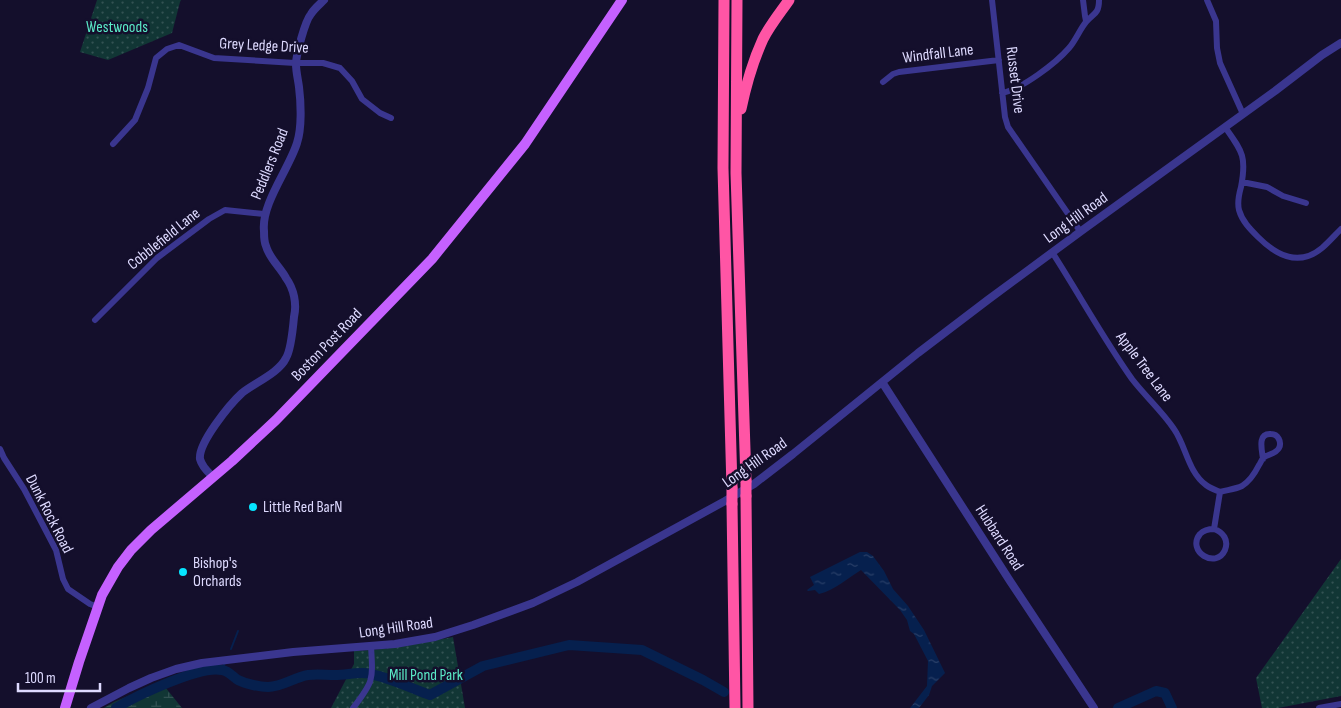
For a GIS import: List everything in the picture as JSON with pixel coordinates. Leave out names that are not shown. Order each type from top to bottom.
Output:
[{"type":"highway","points":[[724,0],[723,168],[732,488],[734,708]]},
{"type":"highway","points":[[737,0],[736,173],[746,481],[748,708]]},
{"type":"highway","points":[[736,173],[741,110],[746,86],[764,38],[789,0]]},
{"type":"main road","name":"Boston Post Road","points":[[65,708],[98,607],[114,574],[130,550],[276,420],[432,259],[525,144],[622,0]]},
{"type":"street","name":"Peddlers Road","points":[[213,477],[200,460],[200,452],[204,443],[223,414],[238,397],[275,371],[286,358],[290,343],[295,315],[295,296],[288,279],[275,263],[266,246],[263,228],[264,214],[297,144],[300,126],[296,63],[310,14],[324,0]]},
{"type":"street","name":"Russet Drive","points":[[992,0],[1005,117],[1008,127],[1080,231]]},
{"type":"street","points":[[1083,0],[1086,21]]},
{"type":"street","points":[[1002,93],[1010,92],[1058,59],[1078,36],[1086,21],[1096,14],[1099,0]]},
{"type":"street","points":[[1207,0],[1216,21],[1220,63],[1243,114]]},
{"type":"street","name":"Long Hill Road","points":[[91,708],[129,688],[176,669],[202,663],[275,654],[414,642],[448,634],[514,611],[564,588],[754,484],[948,330],[1080,231],[1341,43]]},
{"type":"street","name":"Grey Ledge Drive","points":[[113,144],[135,120],[148,88],[156,58],[167,49],[179,45],[214,58],[323,63],[340,68],[352,80],[362,99],[380,113],[391,118]]},
{"type":"street","name":"Windfall Lane","points":[[883,82],[899,72],[999,60]]},
{"type":"street","points":[[1225,127],[1243,156],[1244,167],[1238,206],[1241,216],[1245,224],[1272,250],[1283,256],[1304,257],[1322,248],[1341,228]]},
{"type":"street","points":[[1242,182],[1266,187],[1283,196],[1306,203]]},
{"type":"street","name":"Cobblefield Lane","points":[[96,320],[157,258],[209,219],[226,210],[264,214]]},
{"type":"street","name":"Apple Tree Lane","points":[[1052,252],[1131,377],[1179,437],[1192,469],[1206,485],[1220,492]]},
{"type":"street","name":"Hubbard Road","points":[[882,382],[1094,708]]},
{"type":"street","name":"Dunk Rock Road","points":[[0,449],[2,460],[24,490],[56,550],[63,579],[68,589],[90,604],[98,607]]},
{"type":"street","points":[[1214,529],[1220,492],[1242,486],[1254,474],[1263,458]]},
{"type":"street","points":[[1214,529],[1224,536],[1226,547],[1219,557],[1207,559],[1197,550],[1197,538],[1202,532],[1214,529]]},
{"type":"street","points":[[353,708],[366,692],[372,674],[371,646]]},
{"type":"street","points":[[1319,708],[1341,704]]},
{"type":"green space","name":"Westwoods","points":[[97,0],[181,0],[172,33],[108,60],[80,52]]},
{"type":"green space","points":[[1341,559],[1341,696],[1278,708],[1262,708],[1256,678]]},
{"type":"green space","name":"Mill Pond Park","points":[[453,637],[465,708],[331,708],[354,664],[354,651],[392,648]]},
{"type":"green space","points":[[161,682],[182,708],[104,708],[114,702]]},
{"type":"water","points":[[860,552],[867,552],[873,556],[884,571],[893,589],[908,606],[924,630],[945,673],[932,686],[929,695],[919,708],[910,708],[927,686],[928,661],[900,610],[861,570],[825,592],[819,594],[815,590],[807,590],[814,585],[810,577]]},
{"type":"waterway","points":[[231,649],[238,631]]},
{"type":"waterway","points":[[116,708],[168,683],[199,672],[212,670],[222,670],[238,680],[268,687],[308,675],[362,673],[387,678],[430,695],[483,666],[569,645],[642,650],[724,692]]},
{"type":"waterway","points":[[222,669],[225,663]]},
{"type":"waterway","points":[[1118,708],[1156,691],[1165,693],[1172,708]]},
{"type":"place","name":"Little Red BarN","points":[[253,507]]},
{"type":"place","name":"Bishop's Orchards","points":[[183,572]]}]
